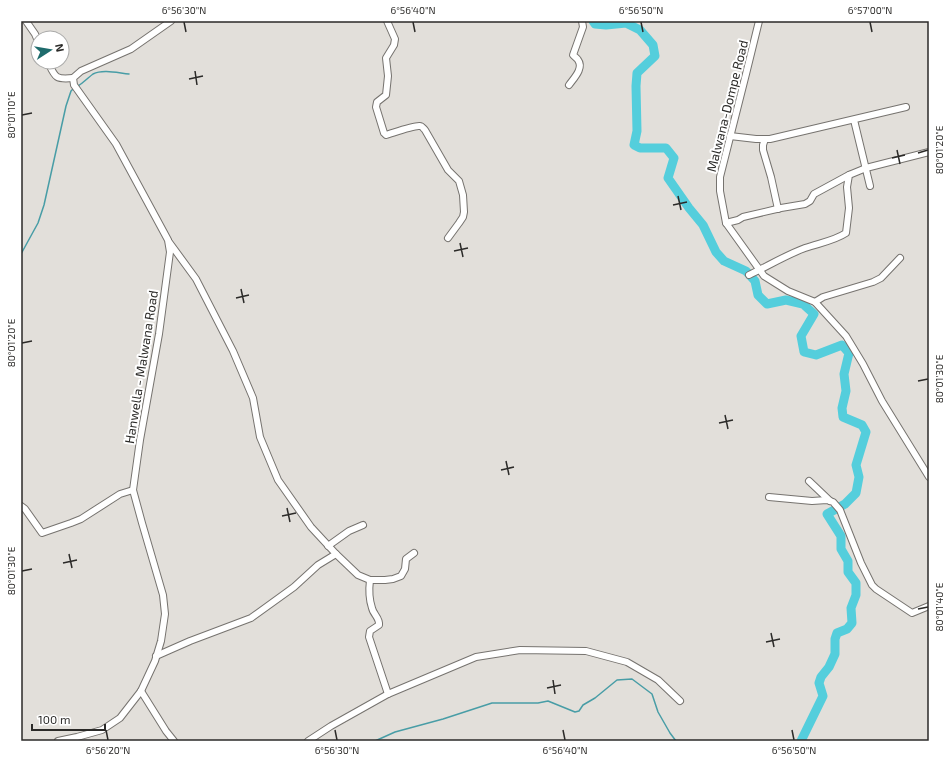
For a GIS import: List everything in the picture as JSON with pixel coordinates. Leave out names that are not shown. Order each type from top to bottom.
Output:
[{"type":"street","points":[[26,21],[32,30]]},
{"type":"street","points":[[52,70],[54,75],[59,78],[74,82],[81,71],[131,49],[171,21]]},
{"type":"street","points":[[387,21],[395,39],[394,46],[386,58],[388,76],[386,96],[377,102],[376,107],[384,133],[386,135],[412,127],[422,126],[448,170],[459,181],[463,195],[464,212],[459,223],[448,238]]},
{"type":"street","points":[[570,85],[580,67],[579,61],[573,55],[583,27],[582,21]]},
{"type":"street","name":"Malwana-Dompe Road","points":[[758,21],[720,177],[720,191],[726,224],[764,276],[788,291],[815,302],[846,336],[864,364],[882,401],[929,477]]},
{"type":"street","name":"Hanwella - Malwana Road","points":[[58,741],[77,738],[102,730],[120,718],[141,691],[155,661],[165,614],[163,595],[133,490],[140,440],[159,334],[170,252],[168,240],[116,144],[74,82]]},
{"type":"street","points":[[730,136],[770,139],[906,107]]},
{"type":"street","points":[[854,120],[870,186]]},
{"type":"street","points":[[765,139],[763,150],[778,208]]},
{"type":"street","points":[[726,224],[743,217],[778,208],[805,204],[810,201],[814,194],[849,175],[866,168],[929,152]]},
{"type":"street","points":[[749,275],[805,248],[839,238],[846,233],[849,208],[847,187],[849,175]]},
{"type":"street","points":[[168,240],[196,279],[232,351],[253,398],[260,437],[278,480],[311,527],[358,575],[370,580],[393,579],[401,576],[405,569],[406,559],[414,553]]},
{"type":"street","points":[[815,302],[823,297],[881,278],[900,258]]},
{"type":"street","points":[[809,481],[840,510],[861,563],[872,585],[912,613],[929,606]]},
{"type":"street","points":[[21,506],[25,509],[42,533],[71,524],[120,494],[133,490]]},
{"type":"street","points":[[769,497],[812,501],[827,500],[833,503]]},
{"type":"street","points":[[328,546],[349,531],[363,525]]},
{"type":"street","points":[[156,656],[190,641],[251,618],[294,587],[318,565],[336,554]]},
{"type":"street","points":[[370,580],[369,587],[372,609],[379,622],[379,625],[370,632],[369,636],[388,694]]},
{"type":"street","points":[[308,741],[331,726],[388,694],[476,657],[520,650],[586,651],[627,662],[658,680],[680,701]]},
{"type":"street","points":[[141,691],[174,741]]},
{"type":"waterway","points":[[593,21],[595,24],[606,25],[626,23],[640,30],[653,45],[655,56],[637,73],[637,131],[634,145],[640,148],[666,148],[674,158],[668,178],[703,225],[716,252],[724,261],[746,271],[755,281],[758,295],[767,304],[786,300],[803,304],[814,314],[801,336],[804,352],[816,355],[842,345],[849,353],[844,374],[846,391],[842,408],[843,417],[862,425],[866,432],[856,465],[859,477],[856,493],[845,504],[827,514],[841,536],[841,549],[848,561],[848,572],[856,583],[856,595],[851,608],[852,623],[847,629],[837,633],[835,639],[835,654],[819,683],[823,696],[801,741]]},
{"type":"waterway","points":[[78,86],[93,74],[101,72],[129,74]]},
{"type":"waterway","points":[[21,254],[38,223],[44,205],[66,106],[71,91],[74,88]]},
{"type":"waterway","points":[[375,741],[395,732],[443,719],[492,703],[538,703],[548,701],[575,712],[579,711],[583,705],[595,698],[617,680],[632,679],[652,694],[658,712],[676,741]]}]
